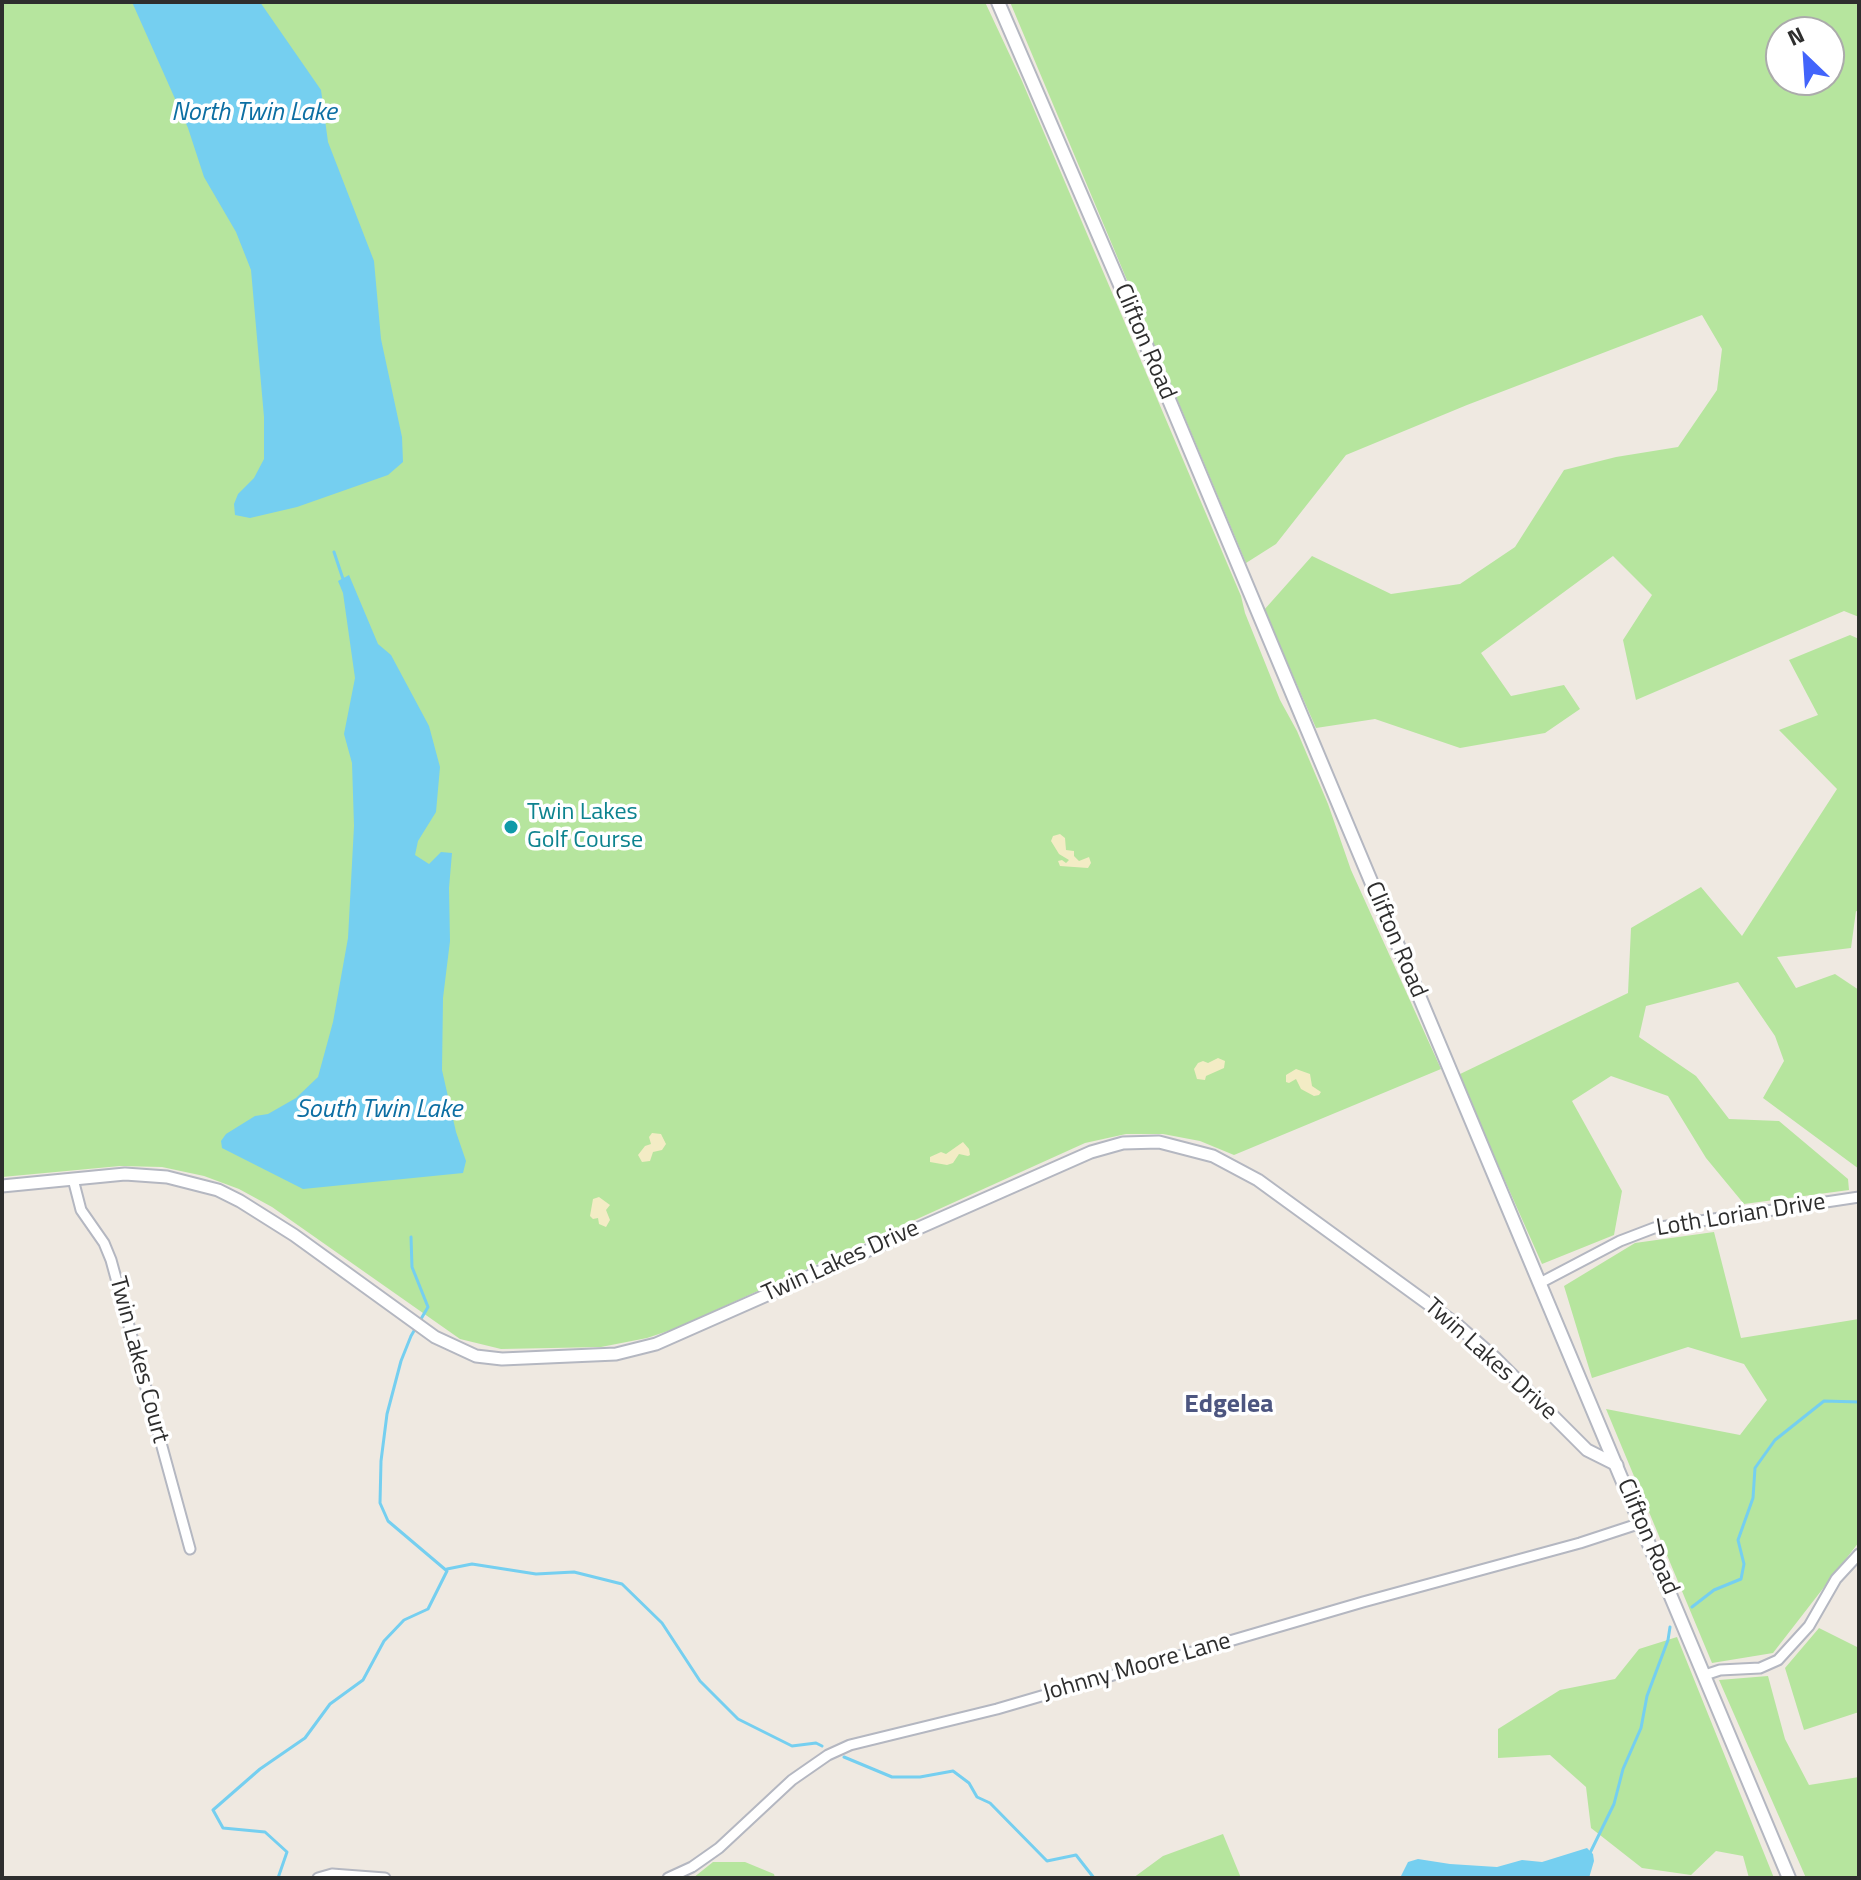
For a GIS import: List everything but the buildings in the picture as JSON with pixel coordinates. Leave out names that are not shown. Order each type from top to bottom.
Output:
[{"type":"main road","name":"Clifton Road","points":[[998,2],[1137,323],[1789,1878]]},
{"type":"street","name":"Twin Lakes Drive","points":[[2,1186],[150,1175],[186,1180],[240,1201],[294,1235],[427,1332],[463,1351],[489,1358],[616,1354],[634,1351],[695,1328],[1091,1152],[1123,1143],[1159,1142],[1213,1156],[1258,1180],[1456,1324],[1496,1359],[1587,1450],[1617,1465]]},
{"type":"street","name":"Twin Lakes Court","points":[[73,1179],[81,1210],[104,1243],[111,1260],[190,1549]]},
{"type":"street","name":"Loth Lorian Drive","points":[[1540,1283],[1620,1241],[1654,1228],[1859,1197]]},
{"type":"street","name":"Johnny Moore Lane","points":[[668,1878],[692,1867],[719,1848],[792,1780],[828,1755],[850,1745],[984,1713],[1641,1523]]},
{"type":"street","points":[[1705,1675],[1720,1670],[1760,1668],[1778,1660],[1809,1626],[1836,1579],[1859,1554]]},
{"type":"street","points":[[318,1878],[332,1874],[385,1878]]},
{"type":"green space","name":"Twin Lakes Golf Course","points":[[2,2],[985,2],[1022,81],[1241,596],[1280,700],[1297,731],[1328,804],[1351,870],[1441,1069],[1234,1155],[1200,1141],[1163,1134],[1126,1134],[1085,1143],[674,1329],[601,1347],[501,1349],[460,1339],[272,1207],[239,1189],[204,1176],[162,1167],[120,1166],[2,1177]]},
{"type":"green space","points":[[1010,2],[1859,2],[1859,617],[1844,611],[1636,700],[1623,640],[1652,595],[1613,556],[1481,653],[1511,696],[1564,685],[1580,709],[1545,733],[1460,748],[1375,719],[1316,728],[1264,610],[1312,556],[1391,594],[1460,584],[1515,547],[1564,470],[1616,457],[1678,447],[1717,390],[1722,349],[1702,315],[1346,455],[1276,544],[1246,563]]},
{"type":"green space","points":[[1850,635],[1859,639],[1859,912],[1856,911],[1851,948],[1777,957],[1796,988],[1835,974],[1859,990],[1859,1169],[1763,1098],[1784,1061],[1775,1036],[1738,982],[1646,1006],[1639,1037],[1696,1076],[1729,1119],[1779,1121],[1848,1179],[1849,1190],[1744,1204],[1706,1158],[1668,1096],[1611,1076],[1572,1101],[1622,1191],[1614,1235],[1542,1264],[1458,1075],[1628,993],[1631,928],[1701,887],[1742,936],[1837,789],[1779,730],[1818,715],[1789,660]]},
{"type":"green space","points":[[1714,1232],[1741,1338],[1859,1319],[1859,1542],[1773,1653],[1712,1663],[1606,1409],[1740,1435],[1767,1400],[1744,1364],[1688,1347],[1592,1378],[1564,1286],[1635,1243]]},
{"type":"green space","points":[[1819,1628],[1859,1648],[1859,1712],[1804,1730],[1785,1668]]},
{"type":"green space","points":[[1677,1637],[1774,1878],[1749,1878],[1743,1856],[1716,1851],[1691,1875],[1642,1868],[1591,1828],[1586,1787],[1550,1755],[1498,1758],[1498,1729],[1560,1690],[1615,1679],[1639,1649]]},
{"type":"green space","points":[[1768,1676],[1785,1739],[1809,1785],[1859,1777],[1859,1878],[1806,1878],[1719,1680]]},
{"type":"green space","points":[[1223,1834],[1241,1878],[1133,1878],[1163,1856]]},
{"type":"green space","points":[[713,1862],[745,1862],[774,1874],[775,1878],[693,1878]]},
{"type":"sand","points":[[1060,834],[1065,838],[1066,850],[1074,851],[1079,861],[1089,857],[1091,863],[1088,868],[1060,866],[1058,861],[1066,863],[1069,860],[1059,854],[1051,841],[1053,836]]},
{"type":"sand","points":[[1218,1058],[1225,1061],[1224,1068],[1206,1076],[1205,1080],[1197,1079],[1194,1069],[1198,1063],[1208,1063]]},
{"type":"sand","points":[[1296,1069],[1310,1074],[1312,1086],[1321,1092],[1319,1095],[1314,1096],[1301,1089],[1296,1079],[1286,1082],[1286,1075]]},
{"type":"sand","points":[[652,1133],[661,1134],[666,1144],[662,1150],[653,1152],[650,1161],[642,1162],[638,1155],[651,1144],[649,1137]]},
{"type":"sand","points":[[963,1142],[970,1155],[959,1154],[953,1163],[947,1165],[930,1162],[930,1157],[941,1152],[946,1154]]},
{"type":"sand","points":[[599,1197],[610,1205],[606,1210],[610,1220],[606,1227],[599,1224],[598,1218],[590,1216],[593,1199]]},
{"type":"water","name":"North Twin Lake","points":[[132,2],[260,2],[321,90],[328,142],[374,261],[381,339],[402,437],[403,462],[388,475],[297,507],[250,518],[235,515],[234,504],[238,494],[254,478],[264,459],[264,417],[251,270],[236,232],[204,177],[188,128]]},
{"type":"water","name":"South Twin Lake","points":[[349,575],[378,644],[391,655],[429,726],[440,767],[436,812],[418,841],[415,855],[429,864],[441,852],[452,853],[442,1070],[466,1161],[463,1173],[303,1189],[222,1148],[221,1141],[226,1134],[255,1116],[268,1114],[296,1098],[318,1077],[333,1022],[348,938],[354,826],[352,763],[344,734],[355,678],[343,593],[338,581]]},
{"type":"water","points":[[1587,1848],[1593,1854],[1594,1861],[1589,1878],[1400,1878],[1408,1862],[1418,1859],[1497,1867],[1522,1860],[1542,1862]]},
{"type":"waterway","points":[[334,552],[343,579]]},
{"type":"waterway","points":[[278,1878],[287,1852],[265,1832],[223,1828],[213,1810],[260,1769],[305,1738],[330,1704],[363,1680],[384,1641],[404,1620],[428,1609],[447,1571],[388,1521],[380,1503],[387,1414],[401,1361],[428,1307],[412,1267],[411,1237]]},
{"type":"waterway","points":[[1692,1607],[1714,1590],[1741,1579],[1744,1564],[1738,1540],[1753,1498],[1755,1468],[1775,1440],[1824,1401],[1859,1402]]},
{"type":"waterway","points":[[447,1569],[472,1564],[536,1574],[574,1572],[622,1584],[662,1623],[700,1681],[738,1719],[792,1746],[816,1743],[822,1746]]},
{"type":"waterway","points":[[1589,1855],[1614,1804],[1623,1769],[1641,1728],[1647,1696],[1670,1627]]},
{"type":"waterway","points":[[844,1757],[892,1777],[920,1777],[953,1771],[969,1783],[977,1797],[990,1803],[1047,1861],[1076,1855],[1094,1878]]},
{"type":"place","name":"Twin Lakes Golf Course","points":[[511,827]]},
{"type":"district","name":"Edgelea","points":[[1229,1406]]}]
